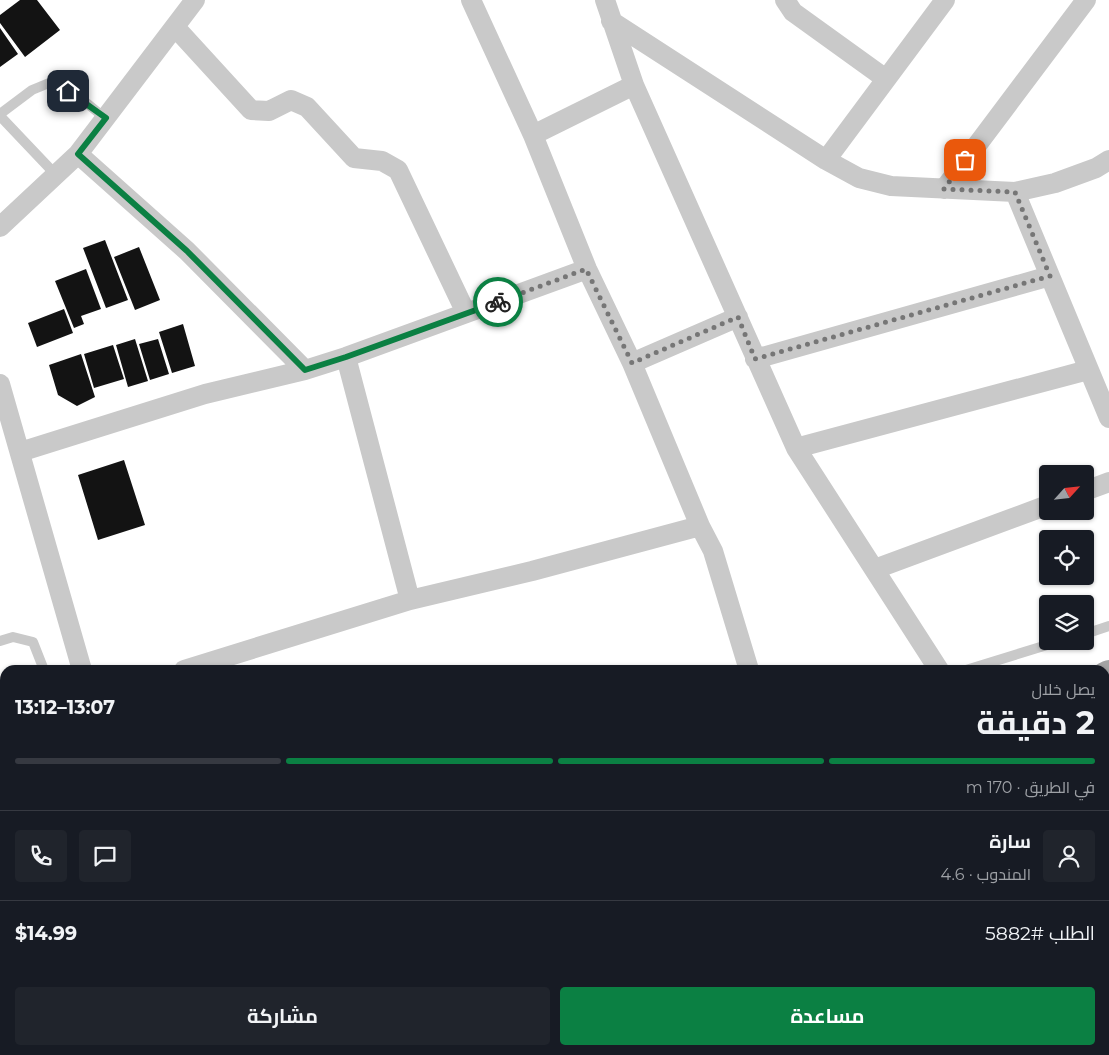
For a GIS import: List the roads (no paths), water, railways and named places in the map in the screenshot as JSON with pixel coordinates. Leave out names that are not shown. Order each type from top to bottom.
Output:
[{"type":"street","points":[[0,227],[78,154],[195,0]]},
{"type":"street","points":[[471,0],[533,135],[586,269],[632,363],[700,526],[713,551],[747,665]]},
{"type":"street","points":[[605,0],[634,85],[796,448],[936,665]]},
{"type":"street","points":[[784,0],[793,12],[886,78]]},
{"type":"street","points":[[826,160],[945,0]]},
{"type":"street","points":[[944,189],[1086,0]]},
{"type":"street","points":[[611,20],[826,160],[859,178],[891,186],[1015,192],[1055,184],[1096,168],[1109,160]]},
{"type":"street","points":[[175,27],[251,110],[269,111],[291,100],[307,107],[354,158],[382,161],[398,170],[466,313]]},
{"type":"street","points":[[533,135],[634,85]]},
{"type":"street","points":[[78,154],[187,251],[305,370]]},
{"type":"street","points":[[1015,192],[1109,418]]},
{"type":"street","points":[[20,452],[205,394],[305,370],[346,357],[586,269]]},
{"type":"street","points":[[755,359],[1050,276]]},
{"type":"street","points":[[632,363],[738,317]]},
{"type":"street","points":[[346,357],[410,600]]},
{"type":"street","points":[[796,448],[1088,370]]},
{"type":"street","points":[[0,384],[81,665]]},
{"type":"street","points":[[1094,488],[1109,482]]},
{"type":"street","points":[[875,569],[1039,508]]},
{"type":"street","points":[[200,665],[410,600],[532,571],[700,526]]},
{"type":"lane","points":[[56,175],[0,115],[32,90],[49,84],[78,96],[106,118]]},
{"type":"lane","points":[[1094,631],[1109,626]]},
{"type":"lane","points":[[0,641],[12,637],[33,642],[42,665]]},
{"type":"lane","points":[[982,665],[1039,647]]}]
